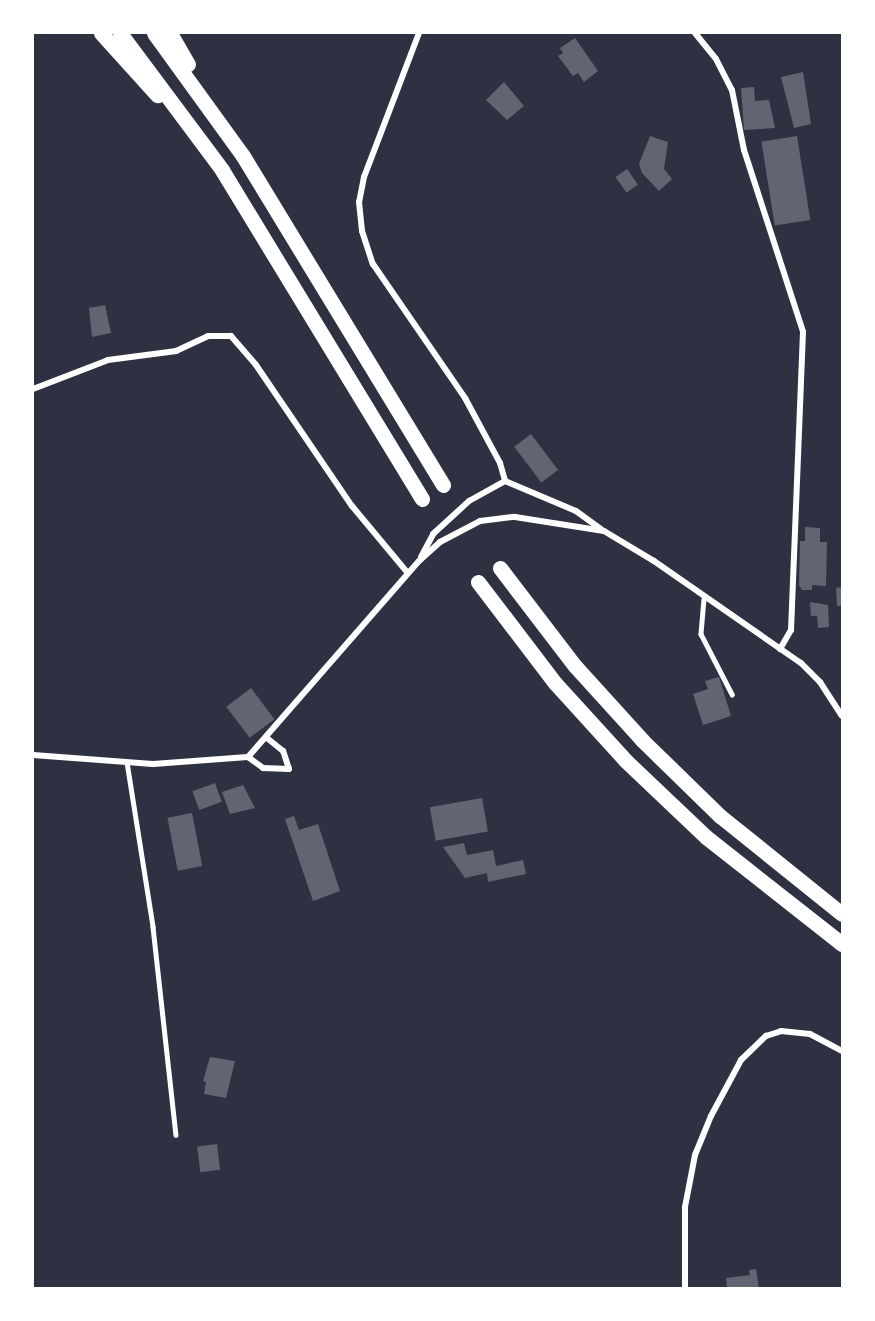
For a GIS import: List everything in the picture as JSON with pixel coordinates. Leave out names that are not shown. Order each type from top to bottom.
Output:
[{"type":"highway","points":[[101,33],[222,171]]},
{"type":"highway","points":[[120,33],[222,171],[422,499]]},
{"type":"highway","points":[[154,33],[243,156]]},
{"type":"highway","points":[[170,33],[443,484]]},
{"type":"highway","points":[[500,568],[575,666],[642,740],[720,816],[842,914]]},
{"type":"highway","points":[[478,582],[555,683],[626,761],[706,837],[842,944]]},
{"type":"street","points":[[419,33],[364,177],[359,202],[362,231],[373,264],[465,398],[500,464],[505,481]]},
{"type":"street","points":[[695,33],[716,59],[732,90],[744,150],[803,332],[791,630],[780,649]]},
{"type":"street","points":[[33,389],[108,360],[176,351],[208,336],[231,336],[256,365],[352,506],[407,572]]},
{"type":"street","points":[[419,561],[433,534],[469,501],[496,483],[505,481],[576,512],[654,561],[704,599],[780,649],[820,682],[842,716]]},
{"type":"street","points":[[33,755],[127,762],[212,762],[248,757],[267,738],[407,572],[440,542],[480,521],[515,518],[604,531]]},
{"type":"street","points":[[248,757],[263,768],[289,769],[284,751],[267,738]]},
{"type":"street","points":[[685,1288],[685,1207],[695,1155],[711,1116],[741,1060],[766,1036],[781,1031],[810,1034],[842,1051]]},
{"type":"lane","points":[[704,599],[701,634],[732,694]]},
{"type":"lane","points":[[127,762],[153,927],[176,1135]]},
{"type":"building","points":[[575,38],[598,71],[584,82],[578,73],[573,76],[558,56],[563,53],[560,48]]},
{"type":"building","points":[[803,72],[811,124],[794,128],[781,77]]},
{"type":"building","points":[[504,82],[524,106],[507,120],[486,100]]},
{"type":"building","points":[[754,87],[755,101],[769,100],[775,128],[744,130],[741,88]]},
{"type":"building","points":[[650,136],[668,142],[664,169],[672,179],[659,191],[642,173],[639,164]]},
{"type":"building","points":[[797,136],[810,220],[775,226],[761,142]]},
{"type":"building","points":[[627,169],[638,185],[626,193],[616,177]]},
{"type":"building","points":[[105,305],[111,333],[92,337],[89,308]]},
{"type":"building","points":[[531,434],[558,470],[541,483],[514,447]]},
{"type":"building","points":[[805,527],[820,528],[820,542],[827,542],[826,586],[812,585],[812,590],[802,590],[799,585],[800,541],[805,541]]},
{"type":"building","points":[[842,587],[842,606],[837,606],[836,588]]},
{"type":"building","points":[[810,602],[828,605],[829,627],[818,628],[817,616],[811,616]]},
{"type":"building","points":[[719,677],[731,716],[703,725],[693,694],[708,689],[705,681]]},
{"type":"building","points":[[251,688],[274,719],[250,738],[226,707]]},
{"type":"building","points":[[215,783],[222,802],[199,810],[192,791]]},
{"type":"building","points":[[243,785],[255,808],[230,814],[222,792]]},
{"type":"building","points":[[482,798],[488,831],[436,841],[430,807]]},
{"type":"building","points":[[192,813],[202,866],[178,871],[167,818]]},
{"type":"building","points":[[294,816],[299,830],[318,824],[340,891],[313,901],[285,819]]},
{"type":"building","points":[[464,843],[467,855],[493,850],[496,866],[523,860],[526,874],[488,882],[487,873],[465,878],[443,847]]},
{"type":"building","points":[[210,1057],[235,1061],[226,1098],[204,1094],[206,1082],[203,1081]]},
{"type":"building","points":[[217,1144],[220,1170],[200,1172],[197,1146]]},
{"type":"building","points":[[756,1269],[759,1288],[727,1288],[726,1278],[750,1275],[749,1270]]}]
